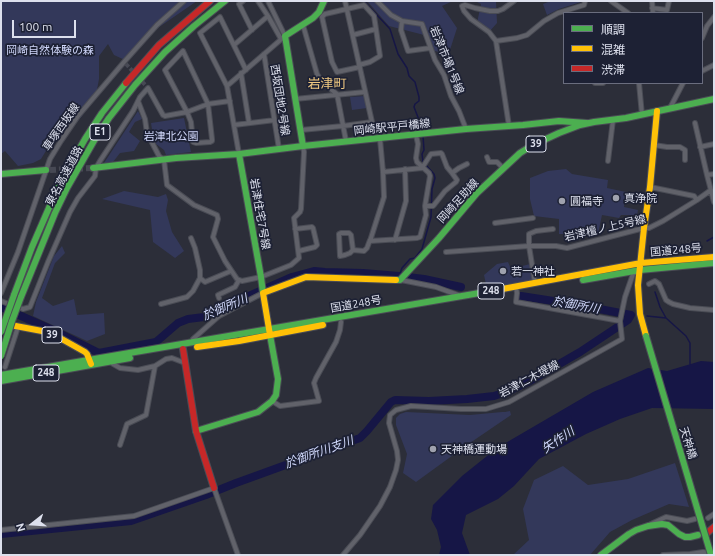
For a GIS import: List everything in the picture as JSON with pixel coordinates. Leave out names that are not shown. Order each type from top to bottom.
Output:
[{"type":"main road","name":"東名高速道路","points":[[1,332],[32,247],[58,187],[85,139],[116,94],[144,61],[184,22],[210,1]]},
{"type":"main road","name":"東名高速道路","points":[[1,356],[21,297],[55,213],[81,163],[109,118],[135,85],[165,52],[225,1]]},
{"type":"main road","points":[[303,146],[283,37],[313,18],[319,12],[324,1]]},
{"type":"main road","name":"岡崎足助線","points":[[403,277],[466,204],[488,181],[520,153],[559,133],[580,125],[642,115],[714,99]]},
{"type":"main road","name":"天神橋","points":[[657,111],[650,187],[638,285],[639,304],[646,336],[711,555]]},
{"type":"main road","name":"岡崎駅平戸橋線","points":[[164,160],[239,154],[346,141],[466,129],[567,121],[591,123]]},
{"type":"main road","name":"岩津住宅7号線","points":[[239,154],[263,293]]},
{"type":"main road","points":[[95,168],[164,160]]},
{"type":"main road","points":[[1,174],[48,170]]},
{"type":"main road","name":"国道248号","points":[[1,374],[239,341],[269,332],[341,322],[460,300],[516,289],[535,283],[641,263],[714,257]]},
{"type":"main road","name":"国道248号","points":[[1,381],[90,362],[269,332],[460,296],[640,270],[714,263]]},
{"type":"main road","points":[[196,431],[258,412],[272,402],[276,395],[278,379],[263,293],[306,277],[403,277]]},
{"type":"main road","name":"39","points":[[1,324],[42,331],[60,338],[86,352],[90,362]]},
{"type":"main road","points":[[183,349],[196,431],[214,488]]},
{"type":"main road","points":[[601,555],[636,530],[648,526],[662,524],[668,525],[685,537],[698,535]]},
{"type":"main road","points":[[707,532],[714,528]]},
{"type":"street","name":"車塚西坂線","points":[[1,293],[18,252],[48,170],[50,159],[78,116],[157,25],[184,1]]},
{"type":"street","points":[[243,1],[238,4],[252,30]]},
{"type":"street","points":[[258,1],[283,37]]},
{"type":"street","points":[[268,1],[283,37]]},
{"type":"street","points":[[301,130],[372,122],[345,1]]},
{"type":"street","name":"岩津市場1号線","points":[[377,1],[391,15],[402,21],[422,24],[435,60],[444,76],[451,96],[466,129]]},
{"type":"street","points":[[509,126],[496,40],[489,32],[471,20],[462,6],[466,5],[490,11],[503,9],[514,1]]},
{"type":"street","points":[[496,40],[517,38],[527,35],[544,21],[558,13],[584,5],[585,1]]},
{"type":"street","points":[[611,1],[627,12]]},
{"type":"street","points":[[620,1],[621,7]]},
{"type":"street","points":[[652,1],[653,12]]},
{"type":"street","points":[[652,8],[667,10],[669,1]]},
{"type":"street","points":[[364,4],[374,16],[376,29],[380,56],[360,66],[338,72],[332,62],[322,17],[325,14],[364,4]]},
{"type":"street","points":[[234,45],[268,16]]},
{"type":"street","points":[[239,154],[227,86],[200,33],[220,17],[246,70]]},
{"type":"street","points":[[703,36],[707,26],[714,18]]},
{"type":"street","points":[[402,21],[400,30],[408,51],[430,48]]},
{"type":"street","points":[[303,25],[317,74],[322,82],[337,94],[346,141]]},
{"type":"street","points":[[353,35],[376,29]]},
{"type":"street","points":[[227,86],[283,37]]},
{"type":"street","points":[[183,51],[208,104],[212,140],[210,142],[196,144],[192,142],[191,122],[187,112],[165,70],[183,51]]},
{"type":"street","name":"西坂団地2号線","points":[[264,54],[279,149]]},
{"type":"street","points":[[703,70],[714,65]]},
{"type":"street","points":[[242,74],[249,123]]},
{"type":"street","points":[[639,84],[642,115]]},
{"type":"street","points":[[670,108],[682,84]]},
{"type":"street","points":[[1,301],[23,308],[30,307],[70,212],[94,176],[95,168],[133,111],[140,97],[148,88],[165,116],[187,112],[208,104],[230,101]]},
{"type":"street","points":[[295,98],[365,92]]},
{"type":"street","points":[[138,101],[145,119],[147,134],[159,156],[164,160],[167,185],[194,205],[217,215],[218,219],[213,236],[225,261],[236,279],[242,281],[261,277],[291,265],[299,258],[294,218],[300,212],[301,208],[303,146]]},
{"type":"street","points":[[234,124],[275,120]]},
{"type":"street","points":[[608,160],[613,120]]},
{"type":"street","points":[[695,123],[706,175],[714,202]]},
{"type":"street","points":[[370,239],[370,242],[420,237],[426,215],[425,206],[430,175],[416,162],[418,144],[416,135]]},
{"type":"street","points":[[353,250],[351,235],[349,233],[339,234],[340,256],[350,253],[353,250],[364,251],[367,248],[384,202],[384,172],[380,138]]},
{"type":"street","points":[[700,147],[714,144]]},
{"type":"street","points":[[654,145],[680,147],[685,150],[685,160]]},
{"type":"street","points":[[422,168],[431,154],[441,153],[447,167],[457,179],[456,182],[445,191],[433,206],[425,206]]},
{"type":"street","points":[[487,157],[489,162],[497,162],[503,168]]},
{"type":"street","points":[[452,172],[467,164]]},
{"type":"street","points":[[384,172],[422,168]]},
{"type":"street","points":[[395,240],[406,201],[405,169]]},
{"type":"street","points":[[706,175],[714,174]]},
{"type":"street","points":[[650,187],[694,196],[697,200]]},
{"type":"street","name":"岩津檀ノ上5号線","points":[[446,252],[530,246],[556,246],[567,248],[649,228],[697,200],[710,190]]},
{"type":"street","points":[[495,223],[533,218]]},
{"type":"street","points":[[295,229],[312,227],[317,245],[315,247],[299,251]]},
{"type":"street","points":[[535,283],[529,234],[536,231],[553,229]]},
{"type":"street","points":[[161,304],[186,297],[193,291],[200,278],[200,270],[193,240],[191,238]]},
{"type":"street","points":[[516,289],[516,302],[620,319],[625,297],[633,274],[640,270]]},
{"type":"street","points":[[200,278],[205,282],[231,271]]},
{"type":"street","points":[[403,277],[460,296]]},
{"type":"street","points":[[219,298],[218,295],[235,287],[239,280]]},
{"type":"street","points":[[649,284],[655,282],[660,284],[666,300],[673,304],[690,308],[714,310]]},
{"type":"street","points":[[193,339],[219,316],[263,293]]},
{"type":"street","name":"岩津仁木堤線","points":[[343,555],[380,506],[390,487],[396,470],[398,460],[389,423],[390,415],[396,410],[411,406],[486,409],[509,402],[622,339],[620,319]]},
{"type":"street","points":[[272,402],[280,406],[319,401],[314,383],[336,342],[341,322]]},
{"type":"street","points":[[5,367],[18,327]]},
{"type":"street","points":[[112,364],[120,368],[138,370],[155,366],[166,359],[172,358],[185,363]]},
{"type":"street","points":[[120,445],[127,424],[146,415],[155,366]]},
{"type":"street","points":[[1,530],[134,516],[214,488],[238,555]]},
{"type":"street","points":[[708,518],[714,514]]},
{"type":"street","points":[[648,526],[666,517],[687,520],[695,519]]},
{"type":"street","points":[[663,555],[696,554],[703,552],[714,554]]},
{"type":"green space","name":"岡崎自然体験の森","points":[[1,1],[197,1],[149,34],[127,61],[114,55],[108,44],[99,56],[99,79],[96,95],[82,116],[68,133],[52,141],[41,159],[33,163],[18,166],[5,151],[1,154]]},
{"type":"green space","points":[[367,1],[453,1],[442,6],[457,28],[449,53],[434,51],[428,36],[389,26]]},
{"type":"green space","points":[[475,1],[496,1],[497,23],[489,32],[477,23],[481,4]]},
{"type":"green space","points":[[548,1],[584,1],[559,9],[547,15],[543,4]]},
{"type":"green space","points":[[365,96],[367,108],[352,110],[350,97]]},
{"type":"green space","points":[[138,111],[142,119],[135,122],[129,132],[140,141],[134,151],[120,153],[113,162],[104,163]]},
{"type":"green space","name":"岩津北公園","points":[[184,118],[191,152],[166,155],[164,150],[156,144],[151,123]]},
{"type":"green space","points":[[566,169],[572,174],[608,180],[607,188],[626,192],[624,207],[638,210],[637,215],[621,215],[619,218],[602,215],[598,234],[582,232],[581,234],[559,234],[559,219],[534,216],[530,199],[530,178],[548,171]]},
{"type":"green space","points":[[124,191],[158,197],[166,194],[168,200],[166,211],[172,232],[184,251],[175,258],[153,242],[150,210],[102,199]]},
{"type":"green space","points":[[62,246],[65,253],[55,263],[42,298],[53,306],[74,299],[77,315],[104,313],[105,334],[87,341],[33,316],[36,302],[54,256]]},
{"type":"green space","points":[[508,262],[511,269],[530,264],[533,280],[487,289],[484,275],[497,264]]},
{"type":"green space","name":"天神橋運動場","points":[[510,411],[511,415],[416,482],[403,473],[407,454],[396,425],[396,418],[400,414],[406,412],[470,415]]},
{"type":"green space","points":[[675,463],[689,507],[669,504],[632,520],[610,532],[590,555],[513,555],[529,540],[523,509],[534,480],[563,466],[588,485],[628,479]]},
{"type":"water","name":"矢作川","points":[[701,361],[714,362],[714,409],[652,408],[620,419],[586,434],[539,459],[514,486],[498,499],[466,515],[462,533],[470,555],[439,555],[441,547],[437,530],[431,519],[433,505],[462,476],[497,448],[593,392],[648,368],[667,371]]},
{"type":"waterway","points":[[364,1],[390,29],[398,54],[407,68],[409,76],[415,82],[419,101],[414,107],[422,132]]},
{"type":"waterway","points":[[399,276],[402,268],[410,259],[415,258],[422,249],[431,217],[432,189],[435,178],[434,174],[423,162],[423,136]]},
{"type":"waterway","points":[[707,241],[714,237]]},
{"type":"waterway","points":[[650,246],[651,255]]},
{"type":"waterway","name":"於御所川","points":[[1,307],[99,353],[156,342],[178,323],[188,319],[204,317],[292,277],[314,271],[399,276],[424,279],[461,287]]},
{"type":"waterway","points":[[655,292],[660,307],[666,318]]},
{"type":"waterway","name":"於御所川支川","points":[[1,534],[131,521],[360,438],[391,402],[395,400],[429,401],[467,399],[494,396],[509,391],[528,382],[580,352],[628,320],[631,315],[521,296]]},
{"type":"waterway","points":[[647,316],[666,318],[686,336],[690,343],[690,364]]},
{"type":"tunnel","points":[[126,64],[148,88]]},
{"type":"tunnel","points":[[50,170],[93,168]]},
{"type":"traffic: fast","points":[[21,297],[55,213],[67,188],[95,139],[109,118],[135,85],[165,52],[225,1]]},
{"type":"traffic: fast","points":[[303,146],[285,36],[313,18],[319,12],[324,1]]},
{"type":"traffic: fast","points":[[14,295],[32,247],[58,187],[85,139],[102,113],[126,83]]},
{"type":"traffic: fast","points":[[396,280],[400,280],[439,238],[477,193],[520,153],[533,145],[580,125],[626,118],[714,99]]},
{"type":"traffic: fast","points":[[93,168],[176,158],[239,154],[466,129],[559,121],[587,123]]},
{"type":"traffic: fast","points":[[239,154],[263,293]]},
{"type":"traffic: fast","points":[[1,174],[46,170]]},
{"type":"traffic: fast","points":[[583,280],[640,270],[714,263]]},
{"type":"traffic: fast","points":[[1,375],[497,290]]},
{"type":"traffic: fast","points":[[1,332],[14,295]]},
{"type":"traffic: fast","points":[[1,356],[21,297]]},
{"type":"traffic: fast","points":[[196,431],[258,412],[272,401],[276,395],[278,379],[270,335]]},
{"type":"traffic: fast","points":[[646,336],[711,555]]},
{"type":"traffic: fast","points":[[1,381],[130,358]]},
{"type":"traffic: fast","points":[[601,555],[629,534],[648,526],[662,524],[668,525],[685,537],[698,535]]},
{"type":"traffic: slow","points":[[646,336],[640,314],[638,285],[650,187],[657,111]]},
{"type":"traffic: slow","points":[[497,290],[641,263],[714,257]]},
{"type":"traffic: slow","points":[[270,335],[263,293],[306,277],[396,280]]},
{"type":"traffic: slow","points":[[5,324],[42,331],[60,338],[85,352],[91,364]]},
{"type":"traffic: slow","points":[[197,347],[239,341],[323,325]]},
{"type":"traffic: jam","points":[[126,83],[159,45],[210,1]]},
{"type":"traffic: jam","points":[[183,349],[196,431],[214,488]]},
{"type":"traffic: jam","points":[[707,533],[714,527]]},
{"type":"place","name":"真浄院","points":[[616,198]]},
{"type":"place","name":"圓福寺","points":[[562,201]]},
{"type":"place","name":"若一神社","points":[[503,271]]},
{"type":"place","name":"天神橋運動場","points":[[433,449]]},
{"type":"district","name":"岩津町","points":[[327,84]]}]
